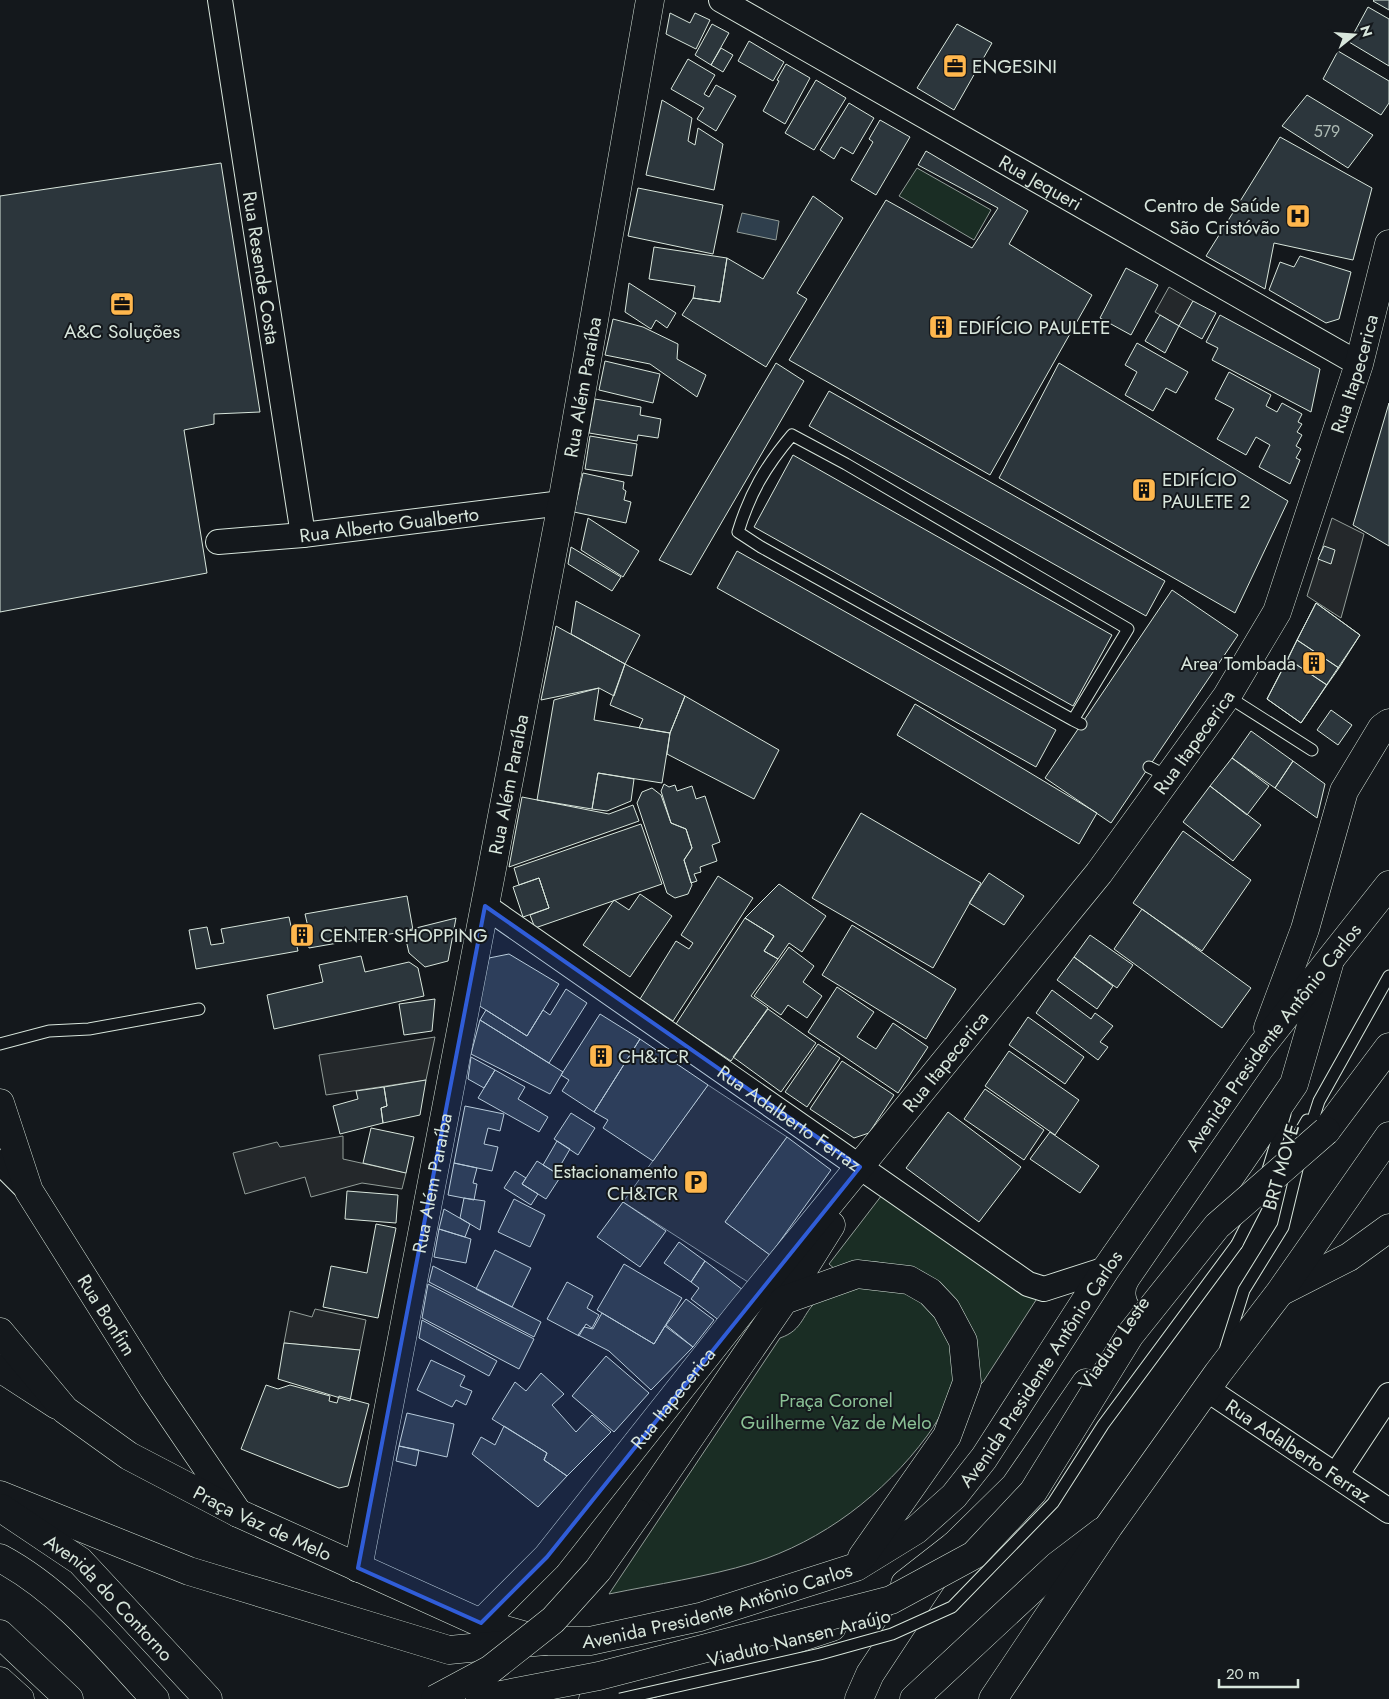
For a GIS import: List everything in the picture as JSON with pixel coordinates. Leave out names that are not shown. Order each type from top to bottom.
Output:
[{"type":"main road","name":"Rua Além Paraíba","points":[[358,1568],[562,503],[650,0]]},
{"type":"main road","name":"Rua Itapecerica","points":[[481,1623],[546,1557],[740,1314],[1099,873],[1159,772],[1227,696],[1277,612],[1359,364],[1389,244]]},
{"type":"main road","points":[[1260,1048],[1305,930],[1344,792],[1382,728],[1389,723]]},
{"type":"main road","name":"Avenida Presidente Antônio Carlos","points":[[545,1641],[590,1640],[700,1617],[856,1567],[916,1530],[954,1496],[984,1458],[1106,1269],[1260,1048],[1329,964],[1389,885]]},
{"type":"main road","name":"Viaduto Leste","points":[[859,1699],[870,1674],[955,1545],[1015,1486],[1294,1084],[1329,964]]},
{"type":"main road","points":[[480,1699],[599,1676],[891,1600],[974,1555],[1033,1492],[1130,1335],[1217,1226],[1326,1131],[1389,1048]]},
{"type":"main road","name":"Rua Bonfim","points":[[0,1103],[29,1191],[153,1388],[238,1514]]},
{"type":"main road","points":[[993,1699],[1109,1526],[1213,1381],[1280,1292],[1389,1136]]},
{"type":"main road","name":"Rua Itapecerica","points":[[435,1699],[491,1669],[553,1620],[598,1570],[784,1300],[850,1196],[860,1167]]},
{"type":"main road","points":[[1280,1292],[1349,1257],[1389,1228]]},
{"type":"main road","points":[[784,1300],[858,1274],[909,1280],[930,1292],[946,1309],[964,1341],[967,1382],[947,1436],[856,1567]]},
{"type":"main road","points":[[0,1332],[64,1410]]},
{"type":"main road","name":"Praça Vaz de Melo","points":[[0,1368],[129,1456],[238,1514],[481,1623],[545,1641]]},
{"type":"main road","points":[[0,1495],[189,1571],[449,1650],[545,1641]]},
{"type":"main road","name":"Avenida do Contorno","points":[[0,1508],[80,1561],[208,1699]]},
{"type":"main road","points":[[914,1699],[1057,1566],[1109,1526]]},
{"type":"main road","points":[[593,1699],[699,1671],[839,1625],[880,1603],[955,1545]]},
{"type":"main road","name":"Avenida do Contorno","points":[[0,1558],[20,1569],[56,1597],[86,1625],[155,1699]]},
{"type":"main road","points":[[0,1634],[69,1699]]},
{"type":"main road","points":[[0,1681],[20,1699]]},
{"type":"street","name":"Rua Resende Costa","points":[[220,0],[303,535]]},
{"type":"street","name":"Rua Jequeri","points":[[721,0],[1359,364]]},
{"type":"street","name":"Rua Alberto Gualberto","points":[[218,542],[303,535],[562,503]]},
{"type":"street","name":"Rua Adalberto Ferraz","points":[[485,906],[1028,1284],[1044,1289],[1106,1269]]},
{"type":"street","points":[[0,1162],[29,1191]]},
{"type":"street","name":"Rua Adalberto Ferraz","points":[[1213,1381],[1336,1475],[1389,1511]]},
{"type":"street","points":[[1336,1475],[1389,1395]]},
{"type":"lane","points":[[792,435],[846,464],[1128,629],[1077,722],[761,547],[738,532],[746,504],[769,462],[792,435]]},
{"type":"lane","points":[[1227,696],[1312,750]]},
{"type":"lane","name":"BRT MOVE","points":[[1213,1381],[1244,1290],[1283,1227],[1298,1163],[1319,1102],[1389,976]]},
{"type":"lane","points":[[0,1044],[49,1031],[89,1029],[200,1008]]},
{"type":"lane","name":"Viaduto Nansen Araújo","points":[[1260,1200],[1294,1084]]},
{"type":"lane","name":"Viaduto Nansen Araújo","points":[[620,1699],[820,1654],[892,1634],[952,1607],[1053,1504],[1104,1425],[1237,1244],[1260,1200],[1319,1102]]},
{"type":"highlighted area","points":[[485,906],[860,1167],[547,1557],[481,1623],[358,1568]]},
{"type":"green space","points":[[917,168],[991,210],[974,240],[899,196]]},
{"type":"green space","points":[[885,1191],[1038,1297],[983,1382],[972,1393],[973,1351],[970,1332],[965,1315],[956,1300],[943,1287],[926,1277],[882,1263],[865,1262],[836,1270],[829,1264]]},
{"type":"green space","name":"Praça Coronel Guilherme Vaz de Melo","points":[[874,1285],[903,1292],[925,1303],[941,1321],[952,1349],[954,1372],[950,1395],[934,1426],[910,1457],[872,1496],[850,1513],[804,1542],[779,1554],[718,1572],[609,1594],[780,1338],[794,1331],[818,1300],[830,1294]]},
{"type":"shaded area","points":[[1169,287],[1193,301],[1179,326],[1155,312]]},
{"type":"shaded area","points":[[1332,518],[1364,534],[1341,618],[1307,596]]},
{"type":"shaded area","points":[[435,1037],[426,1080],[326,1095],[319,1055]]},
{"type":"shaded area","name":"Estacionamento CH&TCR","points":[[708,1085],[787,1137],[725,1222],[770,1255],[748,1282],[623,1202]]},
{"type":"shaded area","points":[[343,1136],[343,1159],[406,1173],[402,1189],[362,1183],[311,1197],[305,1177],[245,1194],[233,1153],[277,1142],[280,1147]]},
{"type":"shaded area","points":[[315,1309],[366,1320],[360,1350],[284,1343],[290,1311],[312,1317]]},
{"type":"water","points":[[742,213],[779,221],[776,240],[737,232]]},
{"type":"building","points":[[1374,0],[1389,0],[1389,10],[1373,1]]},
{"type":"building","points":[[1368,7],[1389,19],[1389,66],[1349,42]]},
{"type":"building","points":[[670,13],[690,23],[695,13],[710,20],[696,49],[666,34]]},
{"type":"building","points":[[712,24],[729,33],[711,65],[695,55]]},
{"type":"building","name":"ENGESINI","points":[[957,24],[992,43],[954,110],[917,88]]},
{"type":"building","points":[[749,41],[784,62],[773,81],[738,61]]},
{"type":"building","points":[[721,48],[733,55],[723,72],[711,65]]},
{"type":"building","points":[[1338,51],[1389,81],[1389,103],[1381,115],[1323,79]]},
{"type":"building","points":[[688,59],[715,75],[704,94],[709,97],[716,85],[736,96],[716,131],[697,119],[704,108],[671,89]]},
{"type":"building","points":[[786,64],[810,78],[785,124],[763,111]]},
{"type":"building","points":[[816,80],[846,98],[814,150],[785,133]]},
{"type":"building","points":[[1307,95],[1373,135],[1348,168],[1282,126]]},
{"type":"building","points":[[662,100],[692,118],[688,141],[695,145],[698,128],[723,144],[714,190],[646,175]]},
{"type":"building","points":[[849,103],[874,118],[853,154],[841,147],[834,159],[820,150]]},
{"type":"building","points":[[880,120],[910,137],[876,195],[851,180],[873,142],[869,139]]},
{"type":"building","name":"Centro de Saúde São Cristóvão","points":[[1280,137],[1372,188],[1353,260],[1274,243],[1265,289],[1206,256]]},
{"type":"building","name":"EDIFÍCIO PAULETE","points":[[926,151],[1028,211],[1009,244],[1092,295],[990,475],[789,360],[886,200],[972,248],[998,208],[918,165]]},
{"type":"building","name":"A&C Soluções","points":[[221,163],[260,412],[214,414],[214,424],[184,430],[207,573],[0,612],[0,196]]},
{"type":"building","points":[[638,188],[723,205],[713,254],[628,236]]},
{"type":"building","points":[[813,196],[843,218],[797,293],[807,299],[766,367],[682,315],[693,298],[720,302],[727,258],[763,279]]},
{"type":"building","points":[[654,247],[727,258],[720,302],[693,298],[695,286],[649,279]]},
{"type":"building","points":[[1300,256],[1351,272],[1339,319],[1326,323],[1269,290],[1280,262],[1294,267]]},
{"type":"building","points":[[1126,268],[1158,285],[1131,335],[1100,318]]},
{"type":"building","points":[[629,283],[676,313],[667,328],[656,320],[651,329],[625,312]]},
{"type":"building","points":[[1193,301],[1216,313],[1202,339],[1179,326]]},
{"type":"building","points":[[1160,315],[1179,326],[1165,353],[1145,341]]},
{"type":"building","points":[[1220,315],[1320,369],[1311,412],[1212,360],[1218,348],[1206,342]]},
{"type":"building","points":[[613,319],[643,327],[678,344],[677,359],[706,375],[697,397],[650,364],[605,355]]},
{"type":"building","points":[[1137,343],[1188,372],[1176,393],[1166,388],[1153,411],[1125,395],[1137,372],[1125,365]]},
{"type":"building","points":[[605,361],[660,374],[653,403],[599,390]]},
{"type":"building","points":[[776,363],[804,381],[691,575],[659,560]]},
{"type":"building","name":"EDIFÍCIO PAULETE 2","points":[[1059,363],[1288,501],[1235,613],[999,478]]},
{"type":"building","points":[[1229,372],[1271,395],[1266,406],[1277,412],[1282,403],[1302,414],[1298,422],[1302,424],[1297,432],[1302,435],[1296,446],[1301,449],[1296,458],[1300,460],[1290,484],[1259,467],[1270,445],[1256,437],[1246,455],[1217,439],[1234,409],[1215,399]]},
{"type":"building","points":[[829,391],[1165,581],[1146,616],[809,426]]},
{"type":"building","points":[[595,399],[641,407],[640,415],[661,419],[658,438],[638,435],[637,441],[589,433]]},
{"type":"building","points":[[1389,403],[1389,546],[1353,525]]},
{"type":"building","points":[[590,436],[637,444],[632,476],[585,469]]},
{"type":"building","points":[[793,455],[1112,635],[1073,706],[754,527]]},
{"type":"building","points":[[583,473],[624,482],[623,489],[626,491],[624,500],[631,502],[626,523],[574,512]]},
{"type":"building","points":[[588,518],[639,551],[623,577],[581,550]]},
{"type":"building","points":[[1324,546],[1335,550],[1331,564],[1318,559]]},
{"type":"building","points":[[571,547],[621,577],[612,591],[568,564]]},
{"type":"building","points":[[737,551],[1056,730],[1036,767],[717,588]]},
{"type":"building","points":[[1172,590],[1238,635],[1111,823],[1045,778]]},
{"type":"building","points":[[576,601],[640,635],[625,664],[571,634]]},
{"type":"building","name":"Area Tombada","points":[[1316,603],[1360,635],[1301,723],[1267,699]]},
{"type":"building","points":[[1316,603],[1360,635],[1339,668],[1297,640]]},
{"type":"building","points":[[556,626],[625,664],[614,696],[599,688],[541,700]]},
{"type":"building","points":[[1297,640],[1339,668],[1327,685],[1288,659]]},
{"type":"building","points":[[1288,659],[1327,685],[1301,723],[1267,699]]},
{"type":"building","points":[[625,664],[685,696],[670,733],[639,728],[643,719],[610,705]]},
{"type":"building","points":[[599,688],[594,720],[670,733],[662,783],[598,773],[592,809],[537,800],[554,700]]},
{"type":"building","points":[[685,696],[779,750],[754,799],[667,754],[670,733]]},
{"type":"building","points":[[915,704],[1097,813],[1079,844],[897,735]]},
{"type":"building","points":[[1331,710],[1352,725],[1338,745],[1317,730]]},
{"type":"building","points":[[1251,731],[1293,761],[1275,788],[1232,758]]},
{"type":"building","points":[[1232,758],[1269,786],[1247,815],[1210,786]]},
{"type":"building","points":[[1293,761],[1325,784],[1317,818],[1275,788]]},
{"type":"building","points":[[598,773],[634,779],[631,801],[607,811],[592,809]]},
{"type":"building","points":[[664,784],[669,787],[675,785],[677,791],[692,786],[696,799],[705,796],[720,842],[712,845],[717,861],[700,867],[701,872],[694,874],[697,881],[691,883],[684,860],[692,848],[686,829],[671,823],[661,791]]},
{"type":"building","points":[[1210,786],[1261,825],[1233,861],[1183,822]]},
{"type":"building","points":[[652,788],[661,795],[671,823],[686,829],[692,848],[684,860],[692,885],[688,894],[675,898],[667,893],[637,803],[642,792]]},
{"type":"building","points":[[522,797],[609,814],[633,805],[639,821],[509,867]]},
{"type":"building","points":[[861,813],[981,883],[933,968],[812,898]]},
{"type":"building","points":[[641,824],[662,884],[535,928],[530,915],[549,908],[539,878],[519,885],[514,868]]},
{"type":"building","points":[[1183,831],[1251,880],[1202,951],[1133,903]]},
{"type":"building","points":[[989,873],[1024,896],[1004,925],[969,903]]},
{"type":"building","points":[[718,876],[753,898],[673,1021],[640,999],[676,941],[689,949],[693,943],[681,935]]},
{"type":"building","points":[[539,878],[549,908],[523,917],[513,887]]},
{"type":"building","points":[[779,884],[826,916],[802,952],[789,943],[778,959],[764,951],[774,936],[745,918]]},
{"type":"building","points":[[640,894],[672,916],[630,977],[583,945],[614,900],[629,910]]},
{"type":"building","name":"CENTER SHOPPING","points":[[407,896],[413,930],[309,948],[307,940],[296,942],[298,951],[196,969],[189,930],[207,927],[211,945],[224,943],[221,929],[289,917],[292,931],[308,927],[305,914]]},
{"type":"building","points":[[1142,909],[1251,988],[1222,1028],[1114,949]]},
{"type":"building","points":[[456,918],[448,961],[425,967],[409,953],[404,931]]},
{"type":"building","points":[[745,918],[774,936],[764,951],[778,959],[751,996],[768,1008],[731,1061],[676,1024]]},
{"type":"building","points":[[852,925],[956,989],[926,1039],[822,975]]},
{"type":"building","points":[[1090,935],[1133,965],[1117,988],[1074,957]]},
{"type":"building","points":[[789,947],[814,966],[803,982],[822,996],[807,1018],[788,1005],[781,1015],[754,996]]},
{"type":"building","points":[[509,954],[559,984],[527,1036],[478,1005],[489,958]]},
{"type":"building","points":[[361,956],[365,972],[409,962],[418,968],[424,996],[274,1029],[267,995],[323,982],[319,965]]},
{"type":"building","points":[[1074,957],[1113,986],[1097,1009],[1057,980]]},
{"type":"building","points":[[837,987],[874,1012],[857,1037],[876,1049],[893,1023],[928,1047],[898,1093],[808,1032]]},
{"type":"building","points":[[566,989],[587,1003],[549,1063],[480,1020],[486,1010],[527,1036],[543,1010],[550,1015]]},
{"type":"building","points":[[1052,990],[1091,1019],[1095,1013],[1113,1026],[1100,1042],[1108,1047],[1098,1060],[1036,1013]]},
{"type":"building","points":[[435,999],[432,1031],[404,1035],[399,1004]]},
{"type":"building","points":[[768,1009],[816,1043],[781,1092],[733,1057]]},
{"type":"building","name":"CH&TCR","points":[[600,1014],[640,1039],[594,1112],[562,1091],[569,1080],[561,1075]]},
{"type":"building","points":[[1028,1017],[1084,1057],[1065,1084],[1009,1045]]},
{"type":"building","points":[[480,1020],[563,1072],[550,1094],[471,1054]]},
{"type":"building","points":[[640,1039],[708,1085],[653,1161],[603,1128],[608,1120],[594,1112]]},
{"type":"building","points":[[818,1044],[840,1058],[807,1107],[785,1092]]},
{"type":"building","points":[[1009,1051],[1079,1100],[1055,1135],[985,1086]]},
{"type":"building","points":[[471,1057],[495,1070],[484,1088],[468,1079]]},
{"type":"building","points":[[842,1061],[894,1095],[869,1133],[854,1138],[810,1109]]},
{"type":"building","points":[[495,1070],[525,1087],[518,1099],[548,1117],[539,1132],[478,1098]]},
{"type":"building","points":[[426,1080],[420,1115],[383,1123],[381,1108],[387,1106],[384,1087]]},
{"type":"building","points":[[384,1087],[387,1106],[381,1108],[383,1123],[340,1134],[333,1106],[358,1099],[356,1091]]},
{"type":"building","points":[[985,1089],[1044,1130],[1024,1160],[964,1119]]},
{"type":"building","points":[[465,1106],[504,1114],[500,1131],[488,1128],[484,1144],[498,1147],[492,1171],[454,1163]]},
{"type":"building","points":[[948,1112],[1021,1167],[979,1222],[906,1168]]},
{"type":"building","points":[[571,1113],[595,1128],[578,1155],[554,1139]]},
{"type":"building","points":[[371,1128],[414,1137],[406,1173],[363,1163]]},
{"type":"building","points":[[1050,1132],[1099,1166],[1080,1193],[1030,1159]]},
{"type":"building","points":[[787,1137],[831,1170],[770,1255],[725,1222]]},
{"type":"building","points":[[557,1141],[570,1149],[556,1173],[543,1165]]},
{"type":"building","points":[[537,1161],[561,1176],[546,1199],[522,1184]]},
{"type":"building","points":[[454,1163],[477,1168],[473,1183],[477,1184],[474,1200],[448,1195]]},
{"type":"building","points":[[515,1171],[526,1178],[522,1184],[538,1194],[531,1205],[504,1188]]},
{"type":"building","points":[[347,1191],[398,1195],[396,1223],[345,1219]]},
{"type":"building","points":[[464,1198],[485,1201],[480,1230],[460,1218]]},
{"type":"building","points":[[514,1199],[545,1215],[530,1247],[498,1232]]},
{"type":"building","points":[[623,1202],[666,1231],[640,1267],[597,1237]]},
{"type":"building","points":[[444,1209],[470,1224],[465,1237],[439,1229]]},
{"type":"building","points":[[376,1224],[396,1228],[378,1318],[323,1307],[331,1266],[367,1273]]},
{"type":"building","points":[[439,1229],[471,1239],[466,1263],[434,1257]]},
{"type":"building","points":[[679,1242],[705,1261],[691,1282],[664,1263]]},
{"type":"building","points":[[495,1250],[531,1268],[512,1307],[476,1289]]},
{"type":"building","points":[[705,1261],[743,1290],[720,1321],[691,1299],[699,1288],[691,1282]]},
{"type":"building","points":[[624,1264],[682,1298],[654,1344],[597,1310]]},
{"type":"building","points":[[433,1266],[541,1322],[534,1337],[429,1282]]},
{"type":"building","points":[[567,1282],[593,1296],[587,1308],[599,1315],[592,1328],[586,1324],[579,1336],[547,1319]]},
{"type":"building","points":[[428,1284],[534,1339],[519,1369],[422,1318]]},
{"type":"building","points":[[686,1299],[714,1320],[693,1347],[666,1325]]},
{"type":"building","points":[[602,1313],[654,1344],[665,1326],[693,1347],[651,1390],[609,1351],[578,1335],[584,1327],[593,1329]]},
{"type":"building","points":[[422,1320],[497,1361],[489,1376],[419,1338]]},
{"type":"building","points":[[284,1343],[360,1350],[350,1401],[278,1379]]},
{"type":"building","points":[[606,1356],[649,1393],[614,1432],[572,1396]]},
{"type":"building","points":[[431,1360],[465,1376],[460,1386],[472,1391],[466,1405],[456,1400],[452,1407],[417,1390]]},
{"type":"building","points":[[541,1373],[564,1394],[552,1405],[576,1432],[592,1415],[611,1432],[567,1476],[544,1460],[547,1453],[492,1419],[515,1382],[526,1391]]},
{"type":"building","points":[[266,1385],[278,1389],[290,1385],[330,1396],[329,1401],[337,1403],[339,1396],[369,1404],[348,1486],[339,1488],[241,1449]]},
{"type":"building","points":[[407,1413],[454,1424],[447,1457],[399,1446]]},
{"type":"building","points":[[504,1426],[547,1453],[544,1460],[567,1476],[538,1507],[472,1454],[481,1437],[495,1445]]},
{"type":"building","points":[[399,1446],[419,1450],[416,1466],[396,1461]]},
{"type":"place","name":"ENGESINI","points":[[955,66]]},
{"type":"place","name":"Centro de Saúde São Cristóvão","points":[[1298,216]]},
{"type":"place","name":"A&C Soluções","points":[[122,304]]},
{"type":"place","name":"EDIFÍCIO PAULETE","points":[[941,327]]},
{"type":"place","name":"EDIFÍCIO PAULETE 2","points":[[1144,490]]},
{"type":"place","name":"Area Tombada","points":[[1314,663]]},
{"type":"place","name":"CENTER SHOPPING","points":[[302,935]]},
{"type":"place","name":"CH&TCR","points":[[601,1056]]},
{"type":"place","name":"Estacionamento CH&TCR","points":[[696,1182]]}]
